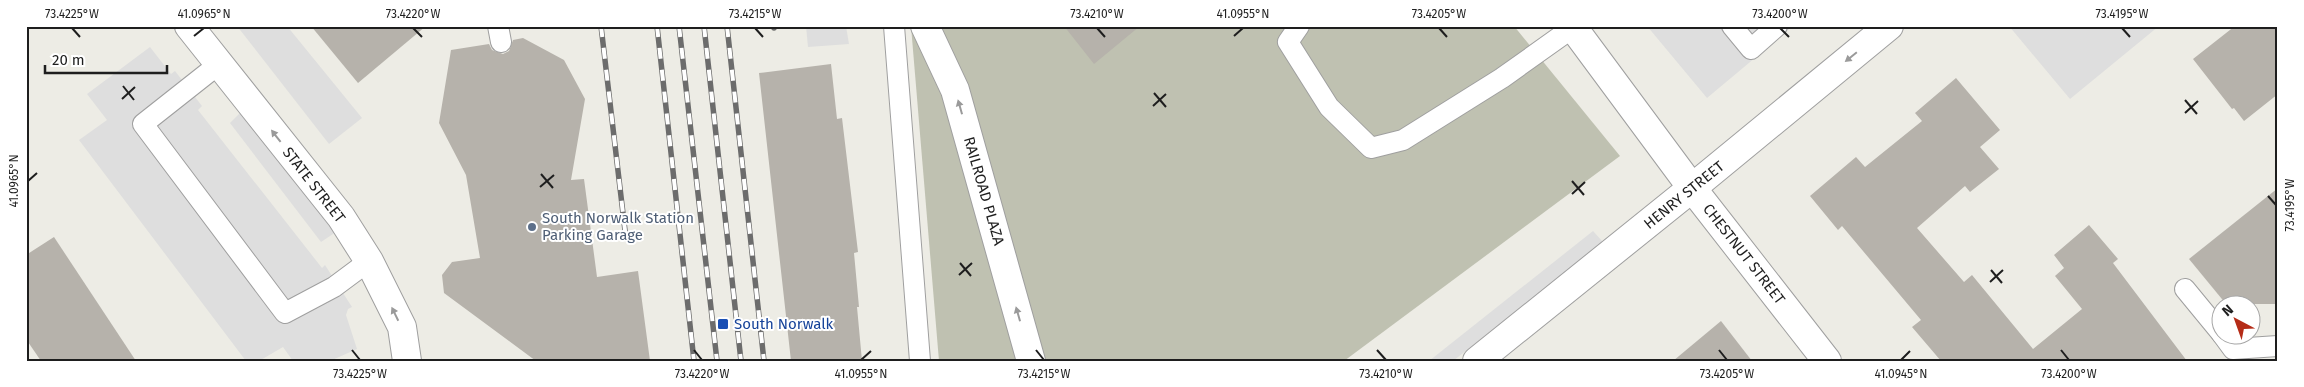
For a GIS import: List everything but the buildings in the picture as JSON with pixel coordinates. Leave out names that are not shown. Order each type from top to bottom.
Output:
[{"type":"street","name":"STATE STREET","points":[[189,26],[341,218],[369,261],[402,327],[407,361]]},
{"type":"street","name":"RAILROAD PLAZA","points":[[925,26],[955,90],[1031,361]]},
{"type":"street","name":"HENRY STREET","points":[[1477,361],[1889,26]]},
{"type":"street","name":"CHESTNUT STREET","points":[[1574,27],[1692,188],[1827,361]]},
{"type":"lane","points":[[894,26],[920,361]]},
{"type":"lane","points":[[1299,26],[1288,42],[1329,106],[1370,148],[1403,140],[1502,78],[1574,27]]},
{"type":"lane","points":[[1732,26],[1751,49],[1777,26]]},
{"type":"lane","points":[[219,64],[143,124],[285,313],[334,287],[369,261]]},
{"type":"lane","points":[[2185,289],[2212,322]]},
{"type":"lane","points":[[2229,344],[2233,349],[2278,346]]},
{"type":"shaded area","points":[[237,26],[287,26],[362,118],[329,144]]},
{"type":"shaded area","points":[[806,26],[846,26],[849,44],[808,47]]},
{"type":"shaded area","points":[[911,26],[1514,26],[1620,156],[1344,361],[939,361]]},
{"type":"shaded area","points":[[1647,26],[1793,26],[1707,98]]},
{"type":"shaded area","points":[[2009,26],[2159,26],[2070,99]]},
{"type":"shaded area","points":[[150,47],[171,74],[175,71],[202,106],[198,110],[322,268],[325,265],[352,307],[348,309],[346,315],[357,349],[330,361],[293,361],[283,347],[259,361],[246,361],[79,140],[107,120],[87,94]]},
{"type":"shaded area","points":[[242,111],[336,232],[321,242],[230,123]]},
{"type":"shaded area","points":[[1593,231],[1603,242],[1453,361],[1429,361]]},
{"type":"railway","points":[[601,26],[626,239]]},
{"type":"railway","points":[[657,26],[694,361]]},
{"type":"railway","points":[[679,26],[717,361]]},
{"type":"railway","points":[[704,26],[741,361]]},
{"type":"railway","points":[[727,26],[764,361]]},
{"type":"place","name":"South Norwalk Station Parking Garage","points":[[532,227]]},
{"type":"place","name":"South Norwalk","points":[[723,324]]}]
